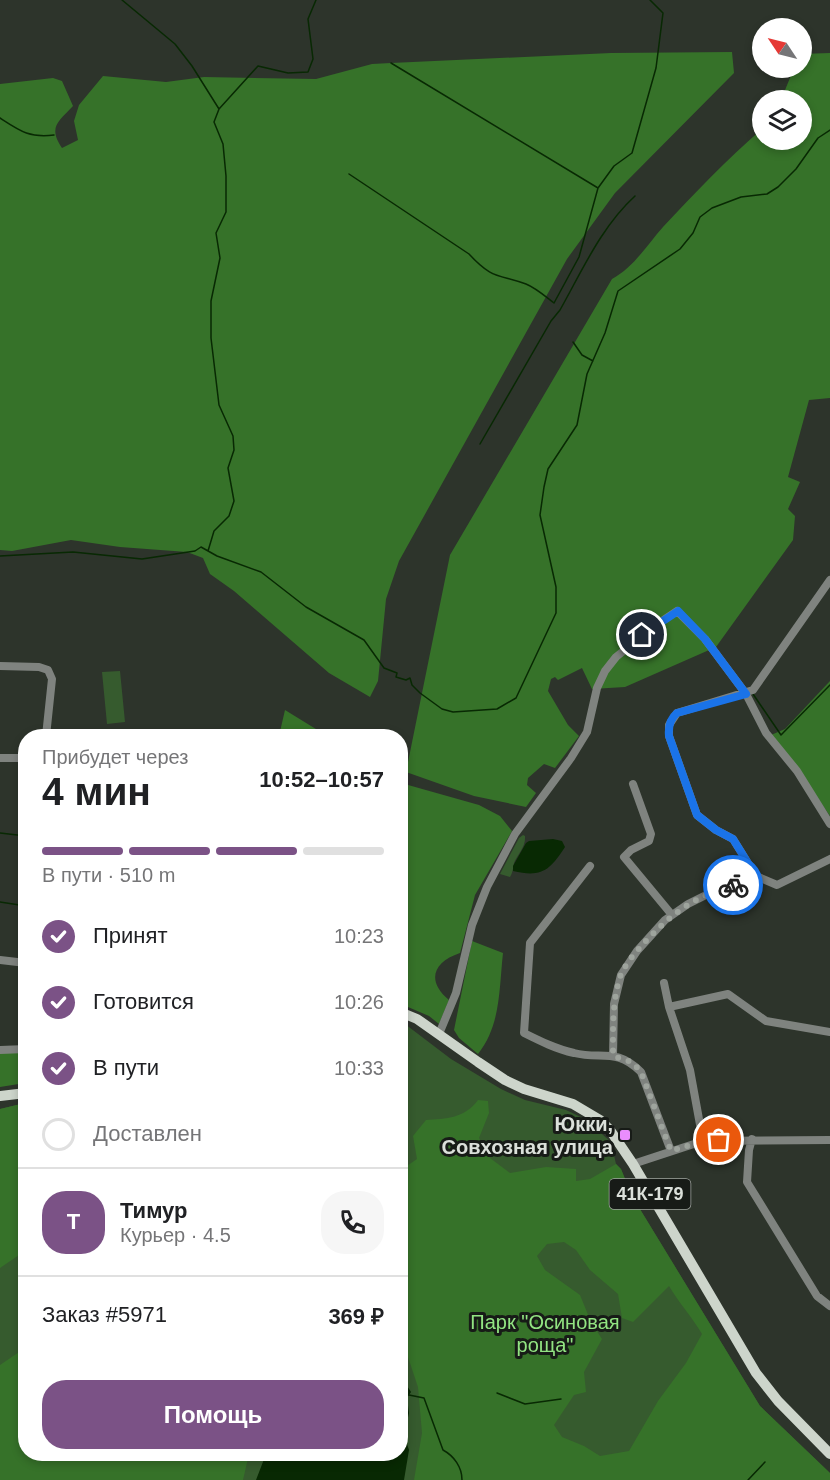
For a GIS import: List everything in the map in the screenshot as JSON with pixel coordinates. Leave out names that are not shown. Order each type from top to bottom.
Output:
[{"type":"main road","name":"41К-179","points":[[408,1015],[417,1019],[505,1080],[524,1089],[573,1104],[588,1112],[610,1130],[633,1164],[756,1373],[778,1401],[830,1454]]},
{"type":"main road","points":[[0,1096],[18,1094]]},
{"type":"street","points":[[830,580],[756,688],[746,694],[677,713],[669,725],[669,736],[697,815],[716,830],[733,839],[756,876],[777,885],[830,859]]},
{"type":"street","points":[[439,1034],[456,993],[472,925],[487,888],[515,834],[571,758],[587,732],[597,688],[605,671],[616,657],[656,625],[678,611],[705,639],[746,694],[766,733],[797,771],[830,824]]},
{"type":"street","points":[[0,666],[48,669],[52,679],[47,729]]},
{"type":"street","points":[[0,758],[18,758]]},
{"type":"street","points":[[633,784],[651,834],[649,841],[631,850],[624,857],[672,915]]},
{"type":"street","points":[[590,866],[530,943],[524,1033],[576,1054],[601,1054],[632,1062],[641,1072],[671,1151]]},
{"type":"street","points":[[613,1056],[613,1010],[621,975],[637,951],[672,915],[708,894],[756,876]]},
{"type":"street","points":[[0,960],[18,962]]},
{"type":"street","points":[[664,983],[669,1007],[690,1070],[703,1141]]},
{"type":"street","points":[[669,1007],[728,994],[766,1021],[830,1032]]},
{"type":"street","points":[[0,1050],[18,1050]]},
{"type":"street","points":[[752,1139],[747,1182],[817,1296],[830,1306]]},
{"type":"street","points":[[633,1164],[703,1141],[830,1140]]},
{"type":"green space","points":[[732,52],[734,73],[615,193],[567,259],[399,561],[386,599],[378,681],[370,697],[329,673],[234,591],[210,574],[203,558],[187,552],[120,547],[71,540],[12,551],[0,550],[0,84],[53,78],[62,81],[73,106],[59,121],[55,130],[62,148],[78,140],[74,121],[79,105],[103,76],[166,82],[204,77],[316,79],[372,64],[611,53]]},
{"type":"green space","points":[[830,53],[830,398],[809,400],[788,477],[800,482],[788,509],[795,516],[793,540],[716,647],[625,687],[592,689],[582,668],[558,680],[555,677],[551,679],[548,691],[568,725],[579,736],[555,768],[544,764],[528,778],[527,785],[536,793],[526,807],[474,796],[408,773],[408,762],[450,555],[612,279],[634,262],[699,189],[752,138],[752,150],[812,150],[812,90],[785,90],[790,78],[812,78],[812,54]]},
{"type":"green space","points":[[120,671],[125,722],[107,724],[102,672]]},
{"type":"green space","points":[[830,681],[830,816],[796,766],[771,735],[785,729]]},
{"type":"green space","points":[[285,710],[316,729],[281,729]]},
{"type":"green space","points":[[408,785],[479,805],[500,816],[512,831],[475,895],[460,953],[444,961],[436,973],[437,986],[449,1000],[439,1024],[429,1016],[408,1007]]},
{"type":"green space","points":[[525,836],[524,844],[510,877],[500,874],[519,838]]},
{"type":"green space","points":[[472,941],[503,953],[495,1019],[486,1043],[478,1054],[459,1038],[454,1030]]},
{"type":"green space","name":"Парк \"Осиновая роща\"","points":[[408,1026],[451,1059],[501,1089],[525,1100],[566,1110],[585,1119],[611,1142],[616,1164],[621,1169],[632,1196],[760,1406],[830,1473],[830,1480],[0,1480],[0,1109],[18,1105],[18,1461],[408,1461]]},
{"type":"green space","points":[[18,1052],[18,1084],[0,1087],[0,1053]]},
{"type":"green space","name":"Парк \"Осиновая роща\"","points":[[478,1100],[488,1101],[489,1113],[479,1138],[490,1158],[510,1173],[546,1167],[576,1169],[576,1181],[590,1179],[616,1164],[621,1169],[632,1196],[760,1406],[830,1473],[830,1480],[414,1480],[422,1433],[418,1387],[408,1357],[408,1165],[417,1159],[413,1136],[426,1120],[455,1116],[467,1111]],"holes":[[[564,1242],[576,1250],[590,1270],[618,1294],[622,1318],[633,1322],[669,1286],[702,1334],[686,1363],[658,1401],[629,1451],[600,1456],[562,1437],[554,1425],[574,1395],[586,1392],[584,1372],[602,1339],[591,1322],[580,1295],[545,1270],[537,1256],[547,1244]]]},
{"type":"green space","points":[[18,1105],[18,1256],[0,1268],[0,1109]]},
{"type":"green space","points":[[18,1353],[18,1461],[247,1461],[243,1480],[0,1480],[0,1365]]},
{"type":"shaded area","points":[[553,839],[562,841],[565,847],[550,867],[538,873],[513,871],[513,866],[526,843]]},
{"type":"shaded area","points":[[263,1461],[407,1461],[404,1480],[256,1480]]},
{"type":"waterway","points":[[122,0],[175,44],[219,109]]},
{"type":"waterway","points":[[208,551],[214,531],[229,516],[234,501],[228,468],[234,450],[233,436],[219,405],[211,338],[211,301],[220,258],[216,233],[226,212],[223,144],[214,122],[219,109],[258,66],[288,73],[308,72],[313,59],[308,19],[316,0]]},
{"type":"waterway","points":[[349,174],[469,254],[489,272],[526,284],[554,303],[579,257],[598,188],[614,166],[632,153],[656,68],[663,13],[650,0]]},
{"type":"waterway","points":[[391,63],[598,188]]},
{"type":"waterway","points":[[0,118],[13,127],[31,134],[54,135]]},
{"type":"waterway","points":[[0,556],[73,552],[142,559],[195,551],[201,547],[217,556],[261,572],[306,607],[364,640],[384,668],[397,673],[396,677],[406,680],[410,678],[412,685],[420,693],[442,709],[453,712],[497,709],[516,698],[556,613],[556,587],[540,515],[544,487],[548,469],[577,425],[587,374],[605,333],[618,291],[680,249],[693,233],[700,217],[712,208],[741,197],[767,194],[778,187],[796,169],[818,138],[830,130]]},
{"type":"waterway","points":[[480,444],[602,235],[635,196]]},
{"type":"waterway","points":[[573,342],[582,355],[593,361]]},
{"type":"waterway","points":[[753,694],[781,735],[830,685]]},
{"type":"waterway","points":[[0,833],[18,835]]},
{"type":"waterway","points":[[0,902],[18,905]]},
{"type":"waterway","points":[[497,1393],[525,1404],[561,1399]]},
{"type":"waterway","points":[[409,1395],[424,1398],[443,1450],[457,1462],[462,1480]]},
{"type":"waterway","points":[[748,1480],[765,1462]]},
{"type":"way so far","points":[[719,1140],[703,1141],[671,1151],[641,1072],[632,1062],[613,1056],[613,1010],[625,968],[665,920],[688,904],[733,885]]},
{"type":"place","name":"Юкки, Совхозная улица","points":[[625,1135]]},
{"type":"route","points":[[642,635],[678,611],[705,639],[746,694],[677,713],[671,720],[668,730],[697,815],[716,830],[733,839],[756,876],[733,885]]}]
